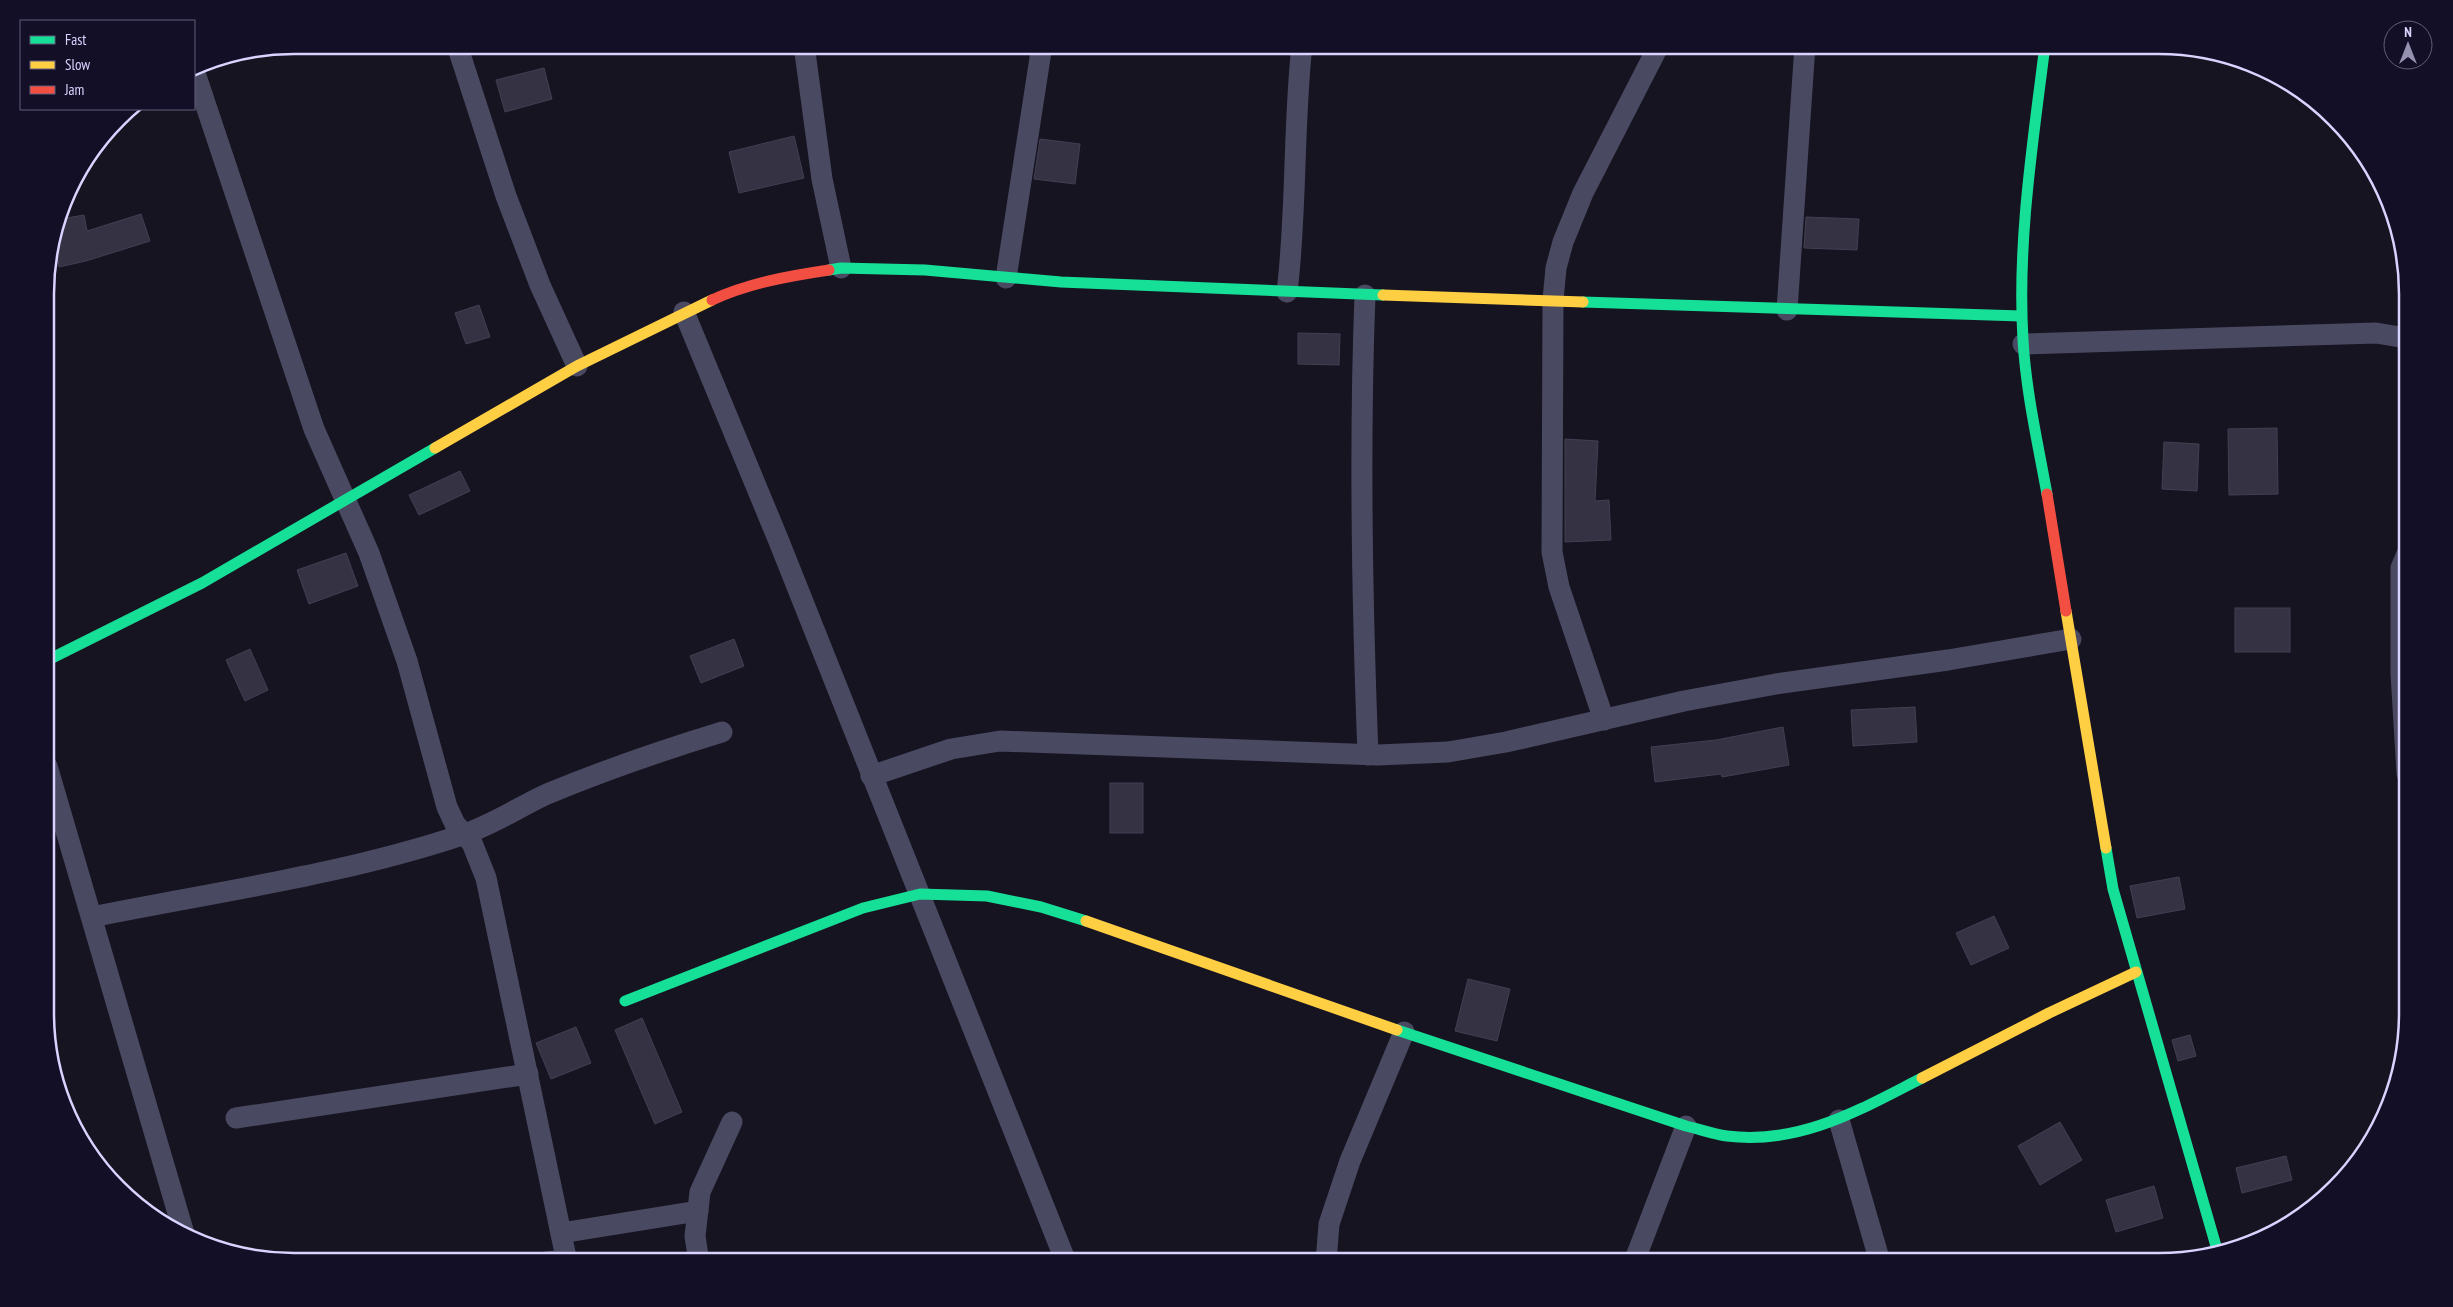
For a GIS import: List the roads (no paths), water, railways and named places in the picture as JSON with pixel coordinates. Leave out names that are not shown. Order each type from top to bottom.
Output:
[{"type":"street","points":[[461,54],[506,196],[540,285],[577,366]]},
{"type":"street","points":[[805,54],[822,179],[841,268]]},
{"type":"street","points":[[1006,278],[1041,54]]},
{"type":"street","points":[[1287,292],[1294,215],[1296,103],[1301,54]]},
{"type":"street","points":[[1604,720],[1559,587],[1552,552],[1553,300],[1556,268],[1563,242],[1583,194],[1654,54]]},
{"type":"street","points":[[1788,310],[1804,54]]},
{"type":"street","points":[[2045,54],[2026,210],[2021,316],[2023,344],[2113,889],[2216,1246]]},
{"type":"street","points":[[196,75],[314,429],[344,500],[369,552],[407,660],[447,807],[455,824],[472,843],[486,878],[561,1234],[560,1253]]},
{"type":"street","points":[[54,657],[202,583],[577,366],[684,312],[730,292],[767,281],[841,268],[926,270],[1006,278],[1365,296],[1553,300],[1788,310],[2021,316]]},
{"type":"street","points":[[1365,296],[1361,400],[1361,585],[1368,755]]},
{"type":"street","points":[[684,312],[778,539],[1062,1253]]},
{"type":"street","points":[[2023,344],[2376,333],[2399,337]]},
{"type":"street","points":[[871,776],[951,749],[1000,741],[1368,755],[1448,752],[1506,742],[1684,701],[1776,684],[1948,660],[2071,639]]},
{"type":"street","points":[[92,917],[285,881],[420,848],[464,834],[573,784],[659,752],[722,732]]},
{"type":"street","points":[[54,789],[180,1225]]},
{"type":"street","points":[[625,1001],[863,908],[920,894],[987,896],[1041,907],[1120,931],[1404,1032],[1686,1126],[1727,1136],[1785,1136],[1839,1120],[2050,1013],[2136,972]]},
{"type":"street","points":[[1327,1253],[1329,1224],[1350,1161],[1404,1032]]},
{"type":"street","points":[[236,1118],[528,1074]]},
{"type":"street","points":[[1839,1120],[1877,1253]]},
{"type":"street","points":[[698,1253],[695,1236],[700,1192],[732,1122]]},
{"type":"street","points":[[1637,1253],[1686,1126]]},
{"type":"street","points":[[561,1234],[698,1211]]}]
